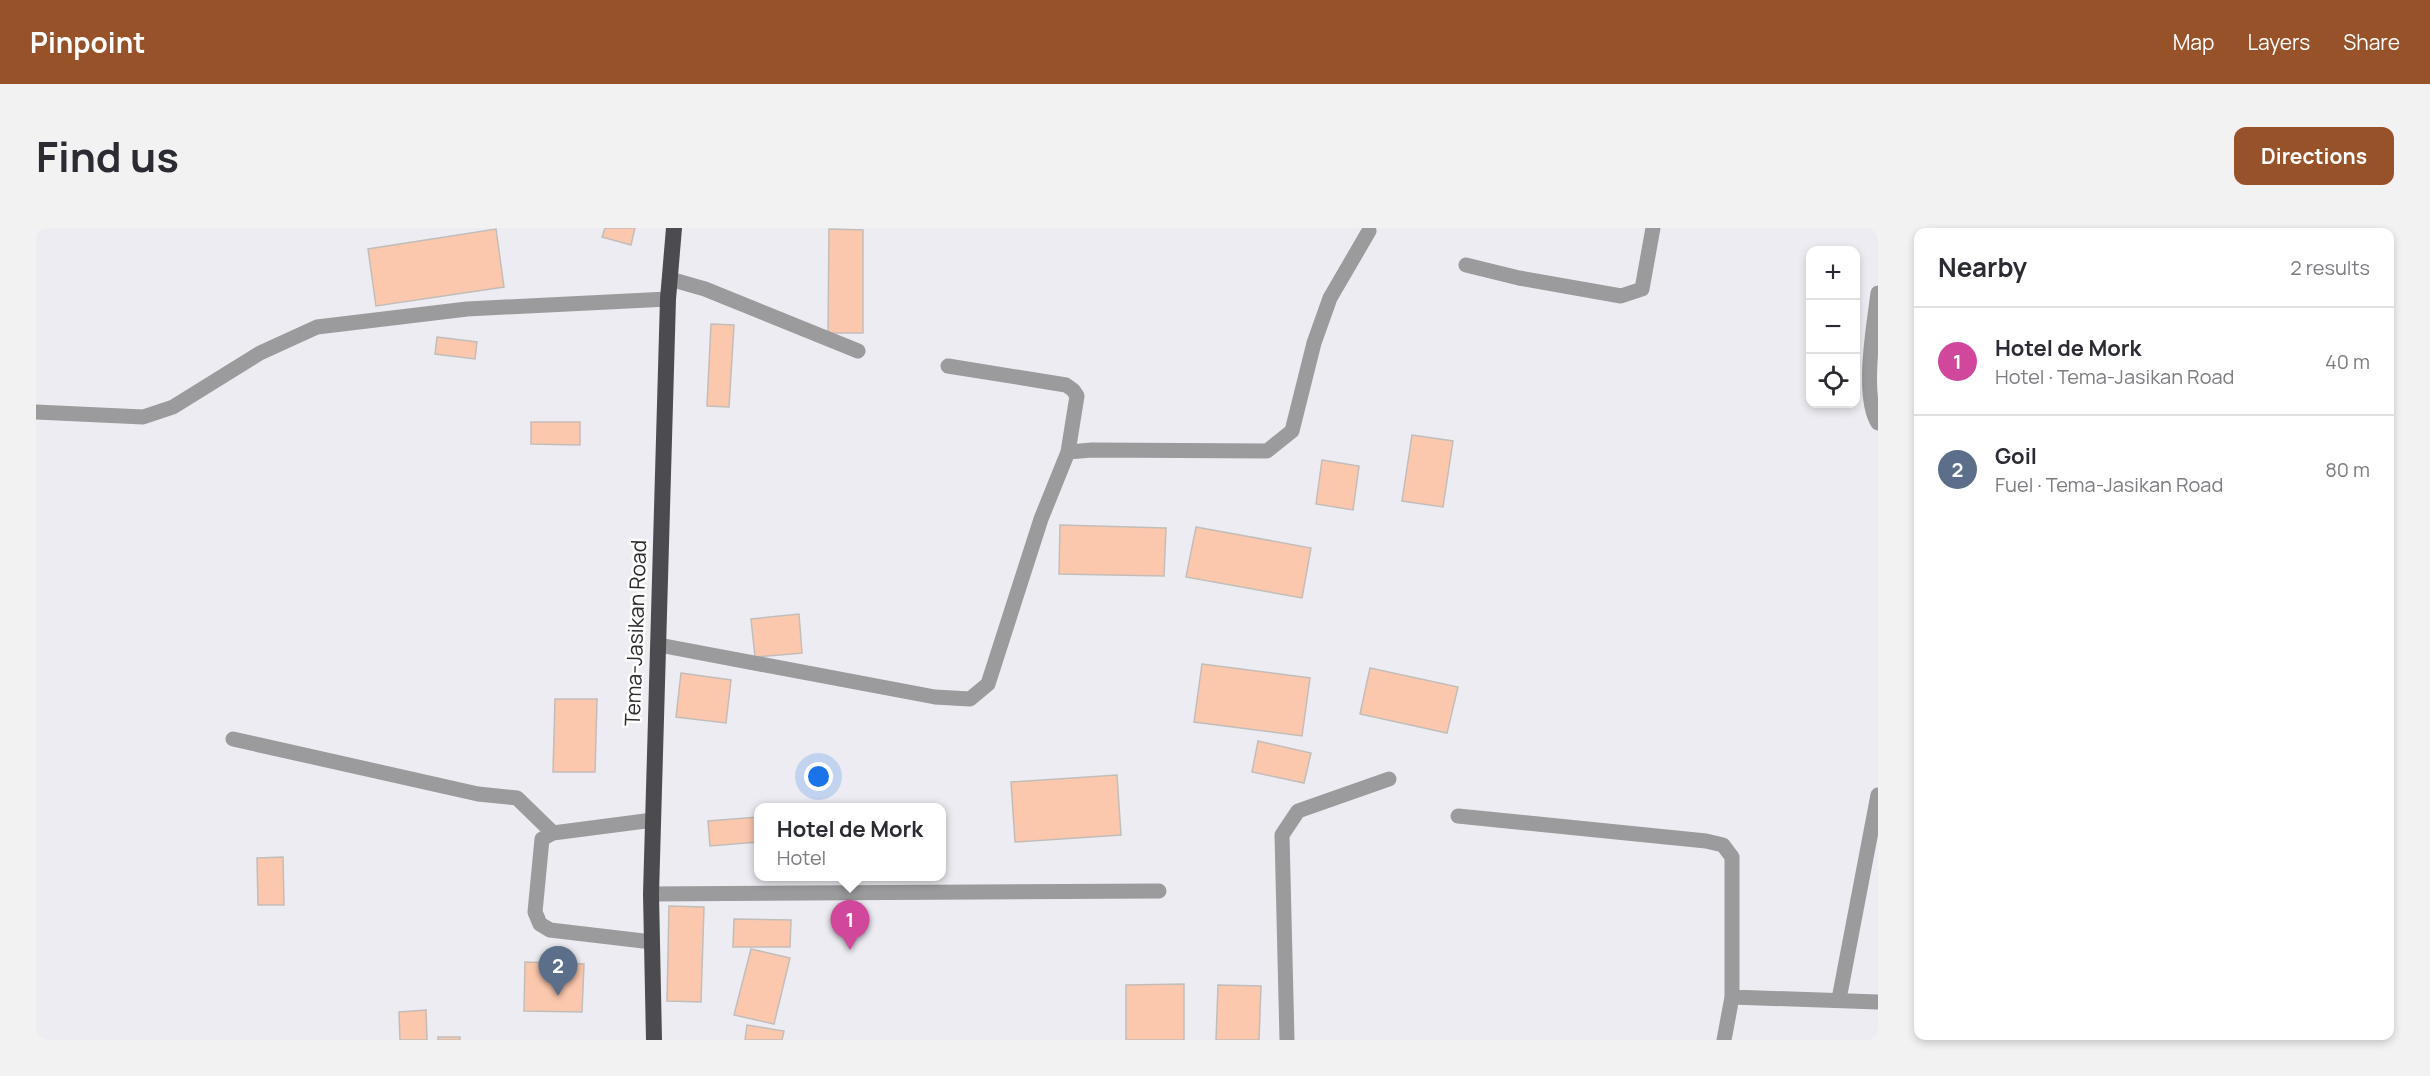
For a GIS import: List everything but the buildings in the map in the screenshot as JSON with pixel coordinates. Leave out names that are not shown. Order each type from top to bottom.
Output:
[{"type":"highway","name":"Tema-Jasikan Road","points":[[654,1040],[651,894],[668,299],[674,228]]},
{"type":"street","points":[[1466,265],[1520,278],[1621,296],[1630,295],[1642,289],[1653,228]]},
{"type":"street","points":[[1068,452],[1267,451],[1293,431],[1314,343],[1330,298],[1369,231]]},
{"type":"street","points":[[670,279],[705,289],[858,351]]},
{"type":"street","points":[[1878,293],[1870,356],[1872,414],[1878,423]]},
{"type":"street","points":[[36,412],[143,417],[173,407],[260,353],[317,327],[468,309],[668,299]]},
{"type":"street","points":[[659,645],[935,697],[970,699],[988,684],[1041,519],[1068,452],[1077,396],[1066,385],[948,366]]},
{"type":"street","points":[[233,739],[478,794],[517,798],[553,833]]},
{"type":"street","points":[[1287,1040],[1282,835],[1298,811],[1389,779]]},
{"type":"street","points":[[1839,999],[1878,795]]},
{"type":"street","points":[[1458,816],[1706,841],[1723,845],[1732,857],[1732,997],[1724,1040]]},
{"type":"street","points":[[652,942],[550,930],[540,924],[535,912],[542,839],[553,833],[653,820]]},
{"type":"street","points":[[651,894],[1159,891]]},
{"type":"street","points":[[1732,997],[1878,1002]]},
{"type":"place","name":"Hotel de Mork","points":[[850,950]]},
{"type":"place","name":"Goil","points":[[558,996]]}]
